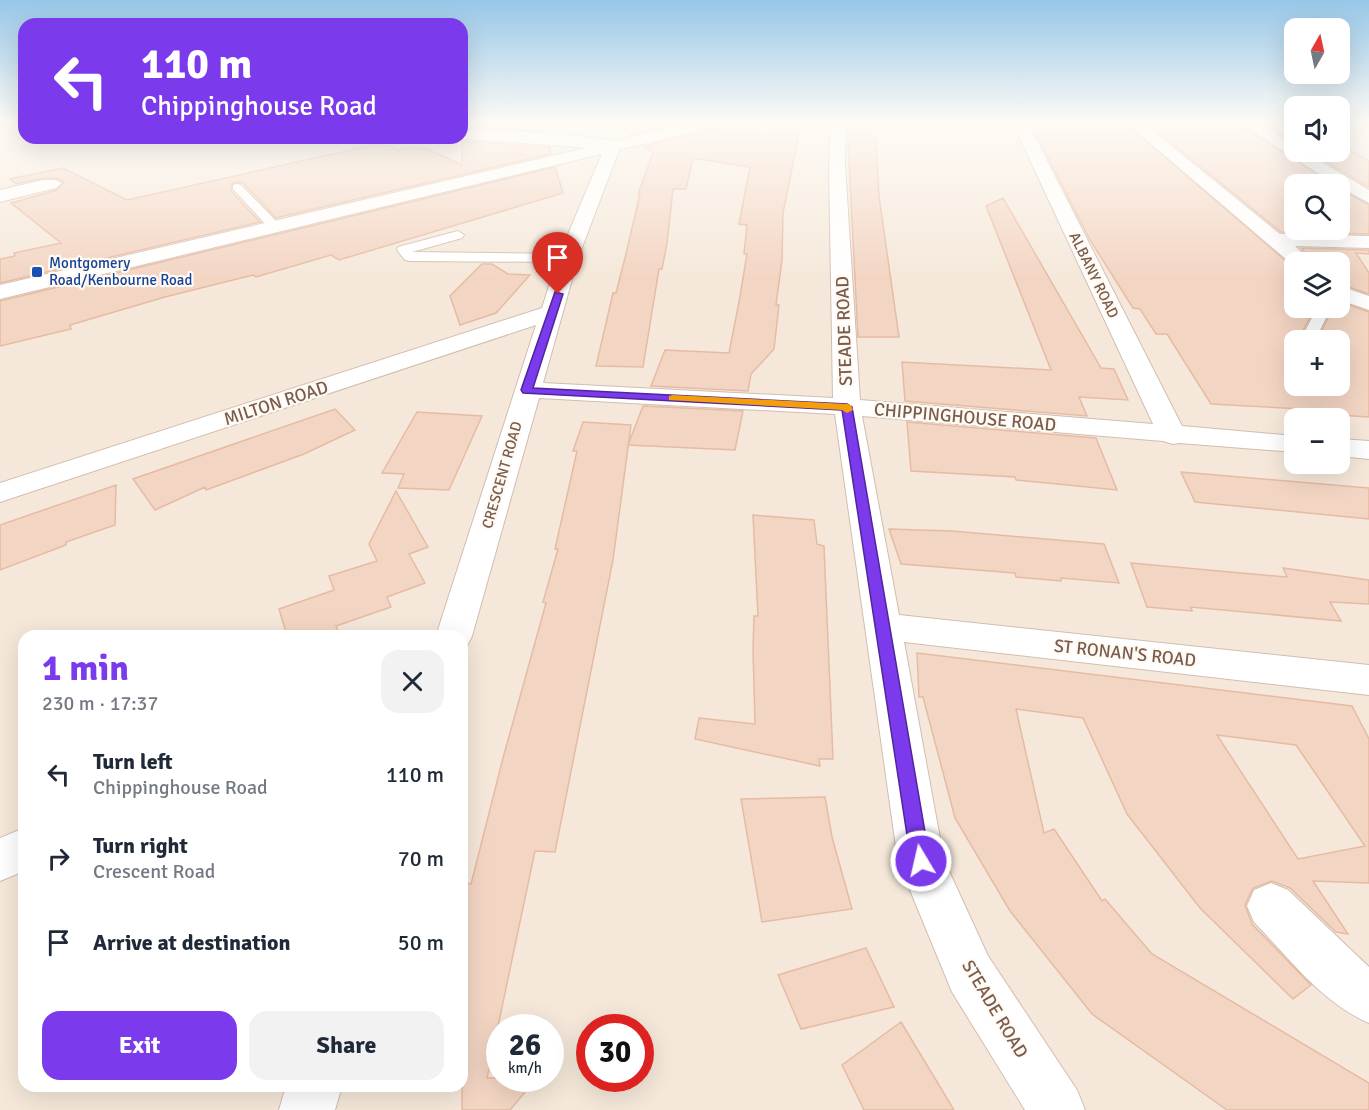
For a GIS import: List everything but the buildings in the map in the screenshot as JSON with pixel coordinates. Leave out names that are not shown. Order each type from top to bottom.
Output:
[{"type":"street","points":[[0,292],[274,226],[467,175]]},
{"type":"street","name":"CRESCENT ROAD","points":[[456,630],[594,175]]},
{"type":"street","name":"STEADE ROAD","points":[[837,175],[847,407],[921,861],[970,974],[1057,1110]]},
{"type":"street","name":"ALBANY ROAD","points":[[1045,175],[1173,436]]},
{"type":"street","points":[[1197,175],[1290,252]]},
{"type":"street","points":[[1331,175],[1369,198]]},
{"type":"street","points":[[1276,240],[1369,242]]},
{"type":"street","points":[[1350,296],[1369,303]]},
{"type":"street","name":"MILTON ROAD","points":[[0,493],[553,312]]},
{"type":"street","name":"CHIPPINGHOUSE ROAD","points":[[527,390],[847,407],[994,418],[1173,436],[1284,443]]},
{"type":"street","points":[[1350,449],[1369,450]]},
{"type":"street","name":"ST RONAN'S ROAD","points":[[882,626],[1369,680]]},
{"type":"street","points":[[0,861],[18,852]]},
{"type":"street","points":[[1271,906],[1350,984],[1369,997]]},
{"type":"street","points":[[307,1110],[312,1092]]},
{"type":"lane","points":[[0,193],[43,183],[56,183],[0,199]]},
{"type":"lane","points":[[237,187],[274,226]]},
{"type":"lane","points":[[458,235],[403,250],[410,257],[568,258]]},
{"type":"shaded area","points":[[0,175],[1284,175],[1284,240],[1350,240],[1350,175],[1369,175],[1369,1110],[0,1110]]},
{"type":"slow traffic","points":[[673,398],[847,407],[847,410]]},
{"type":"place","name":"Montgomery Road/Kenbourne Road","points":[[37,272]]},
{"type":"route","points":[[558,294],[527,390],[847,407],[921,861]]}]
